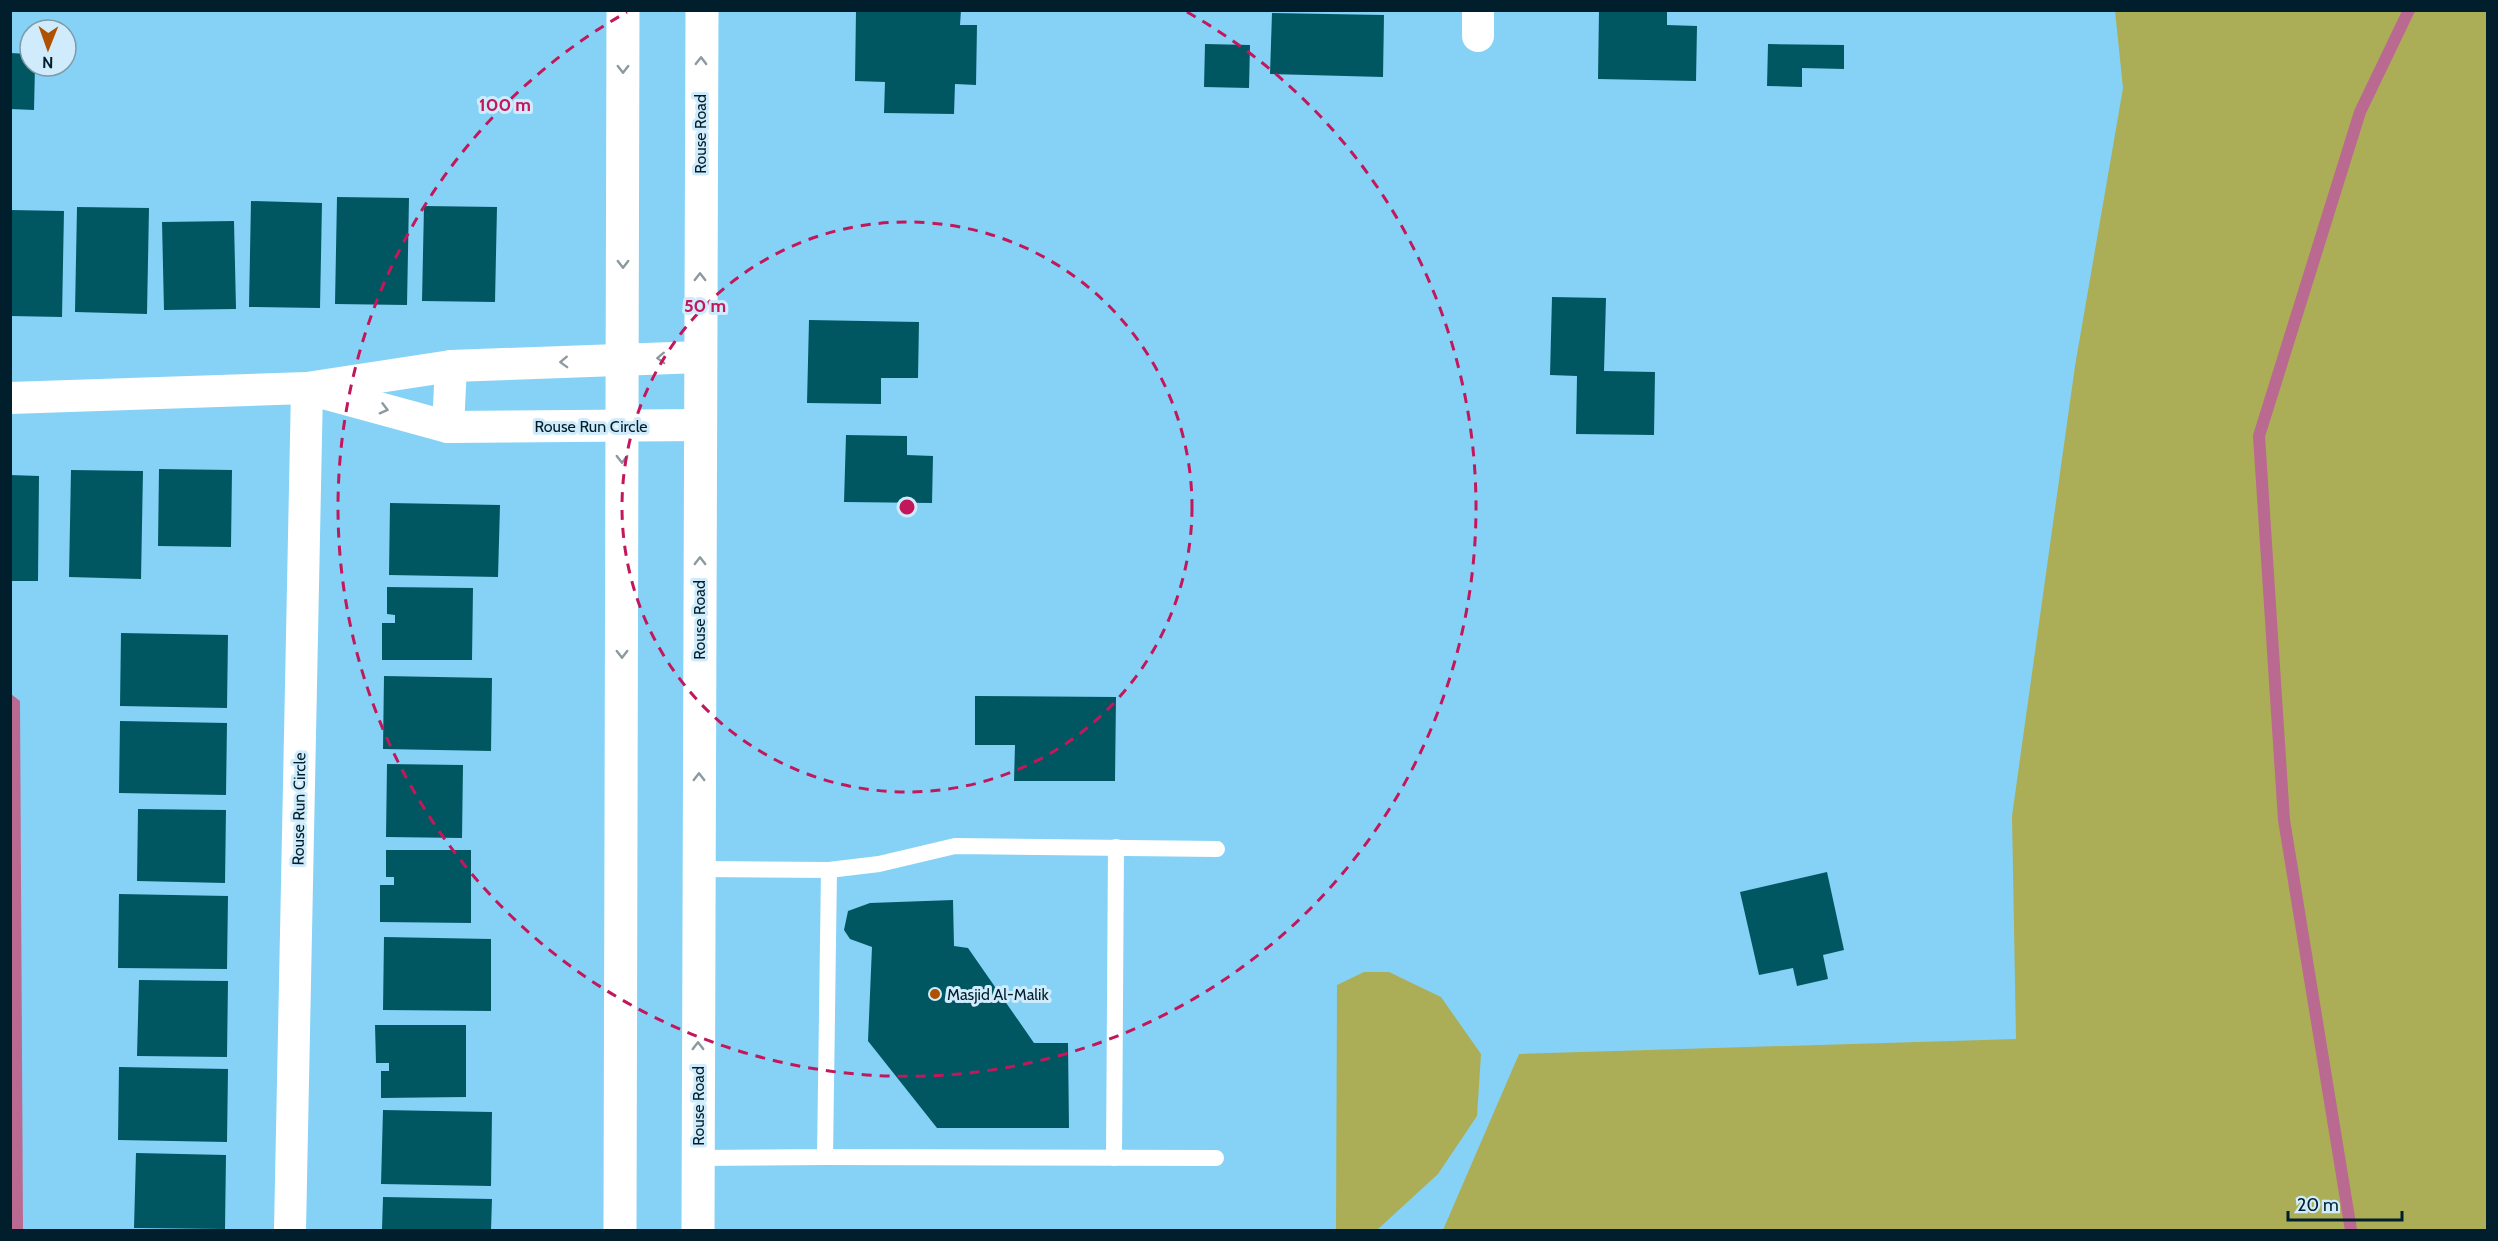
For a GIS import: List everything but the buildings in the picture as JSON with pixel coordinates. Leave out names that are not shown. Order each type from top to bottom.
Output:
[{"type":"street","points":[[620,1230],[623,10]]},
{"type":"street","name":"Rouse Road","points":[[698,1230],[702,10]]},
{"type":"street","name":"Rouse Run Circle","points":[[10,398],[307,388],[451,366],[700,357]]},
{"type":"street","points":[[448,427],[451,366]]},
{"type":"street","name":"Rouse Run Circle","points":[[307,388],[448,427],[700,425]]},
{"type":"street","name":"Rouse Run Circle","points":[[290,1230],[307,388]]},
{"type":"lane","points":[[699,868],[829,870],[879,864],[955,846],[1217,849]]},
{"type":"lane","points":[[1114,1158],[1116,847]]},
{"type":"lane","points":[[825,1157],[829,870]]},
{"type":"lane","points":[[698,1158],[1216,1158]]},
{"type":"green space","points":[[2115,11],[2487,11],[2487,1230],[1443,1230],[1519,1054],[2016,1039],[2012,816],[2075,366],[2123,88]]},
{"type":"green space","points":[[1364,972],[1389,972],[1441,997],[1481,1054],[1477,1116],[1438,1174],[1377,1230],[1336,1230],[1337,985]]},
{"type":"shaded area","points":[[11,694],[20,701],[23,1230],[10,1230]]},
{"type":"waterway","points":[[2351,1230],[2284,820],[2259,436],[2360,112],[2409,10]]},
{"type":"place","name":"Masjid Al-Malik","points":[[935,994]]}]
